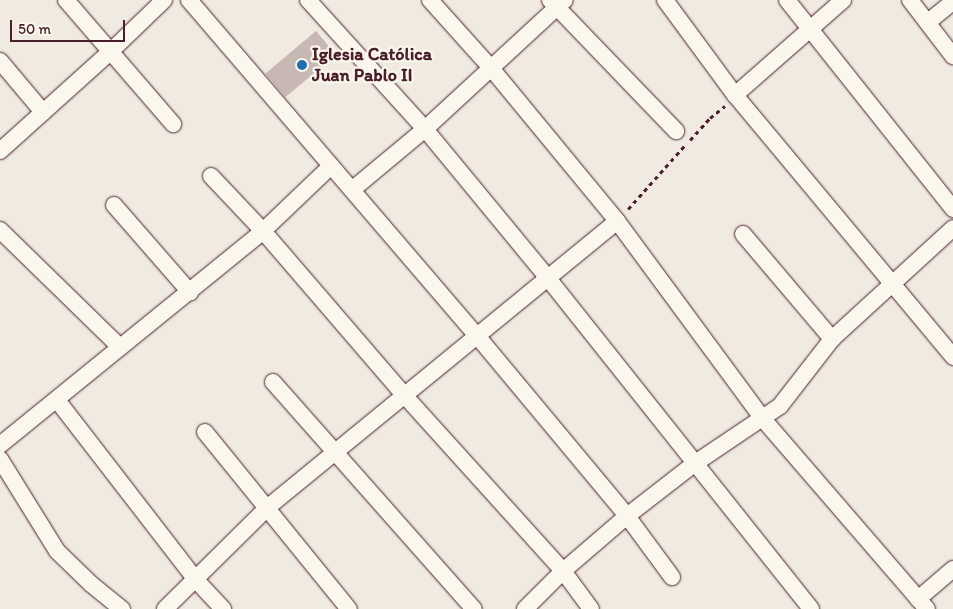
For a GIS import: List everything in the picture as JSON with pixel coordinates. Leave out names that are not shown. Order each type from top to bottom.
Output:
[{"type":"street","points":[[66,0],[173,124]]},
{"type":"street","points":[[0,150],[110,52],[164,0]]},
{"type":"street","points":[[189,0],[478,338],[627,516],[672,577]]},
{"type":"street","points":[[308,0],[425,129],[547,277],[811,609]]},
{"type":"street","points":[[430,0],[491,68],[617,221],[763,419],[922,604],[953,569]]},
{"type":"street","points":[[665,0],[736,95],[953,357]]},
{"type":"street","points":[[787,0],[953,209]]},
{"type":"street","points":[[736,95],[843,0]]},
{"type":"street","points":[[910,0],[953,56]]},
{"type":"street","points":[[352,189],[425,129],[491,68],[557,2],[676,131]]},
{"type":"street","points":[[928,22],[953,2]]},
{"type":"street","points":[[0,61],[43,112]]},
{"type":"street","points":[[0,445],[263,231],[331,166]]},
{"type":"street","points":[[211,176],[263,231],[405,396],[563,571],[591,609]]},
{"type":"street","points":[[114,205],[190,292]]},
{"type":"street","points":[[165,609],[268,507],[478,338],[547,277],[617,221]]},
{"type":"street","points":[[525,609],[563,571],[627,516],[694,464],[763,419],[787,400],[832,339],[953,228]]},
{"type":"street","points":[[0,230],[120,347]]},
{"type":"street","points":[[743,234],[832,339]]},
{"type":"street","points":[[273,382],[337,452],[474,609]]},
{"type":"street","points":[[57,400],[196,580],[223,609]]},
{"type":"street","points":[[205,432],[268,507],[349,609]]},
{"type":"street","points":[[0,459],[57,551],[91,584],[122,609]]},
{"type":"path","points":[[617,221],[710,118],[736,95]]},
{"type":"building","name":"Iglesia Católica Juan Pablo II","points":[[316,31],[336,55],[285,97],[265,73]]},
{"type":"place","name":"Iglesia Católica Juan Pablo II","points":[[302,65]]}]
